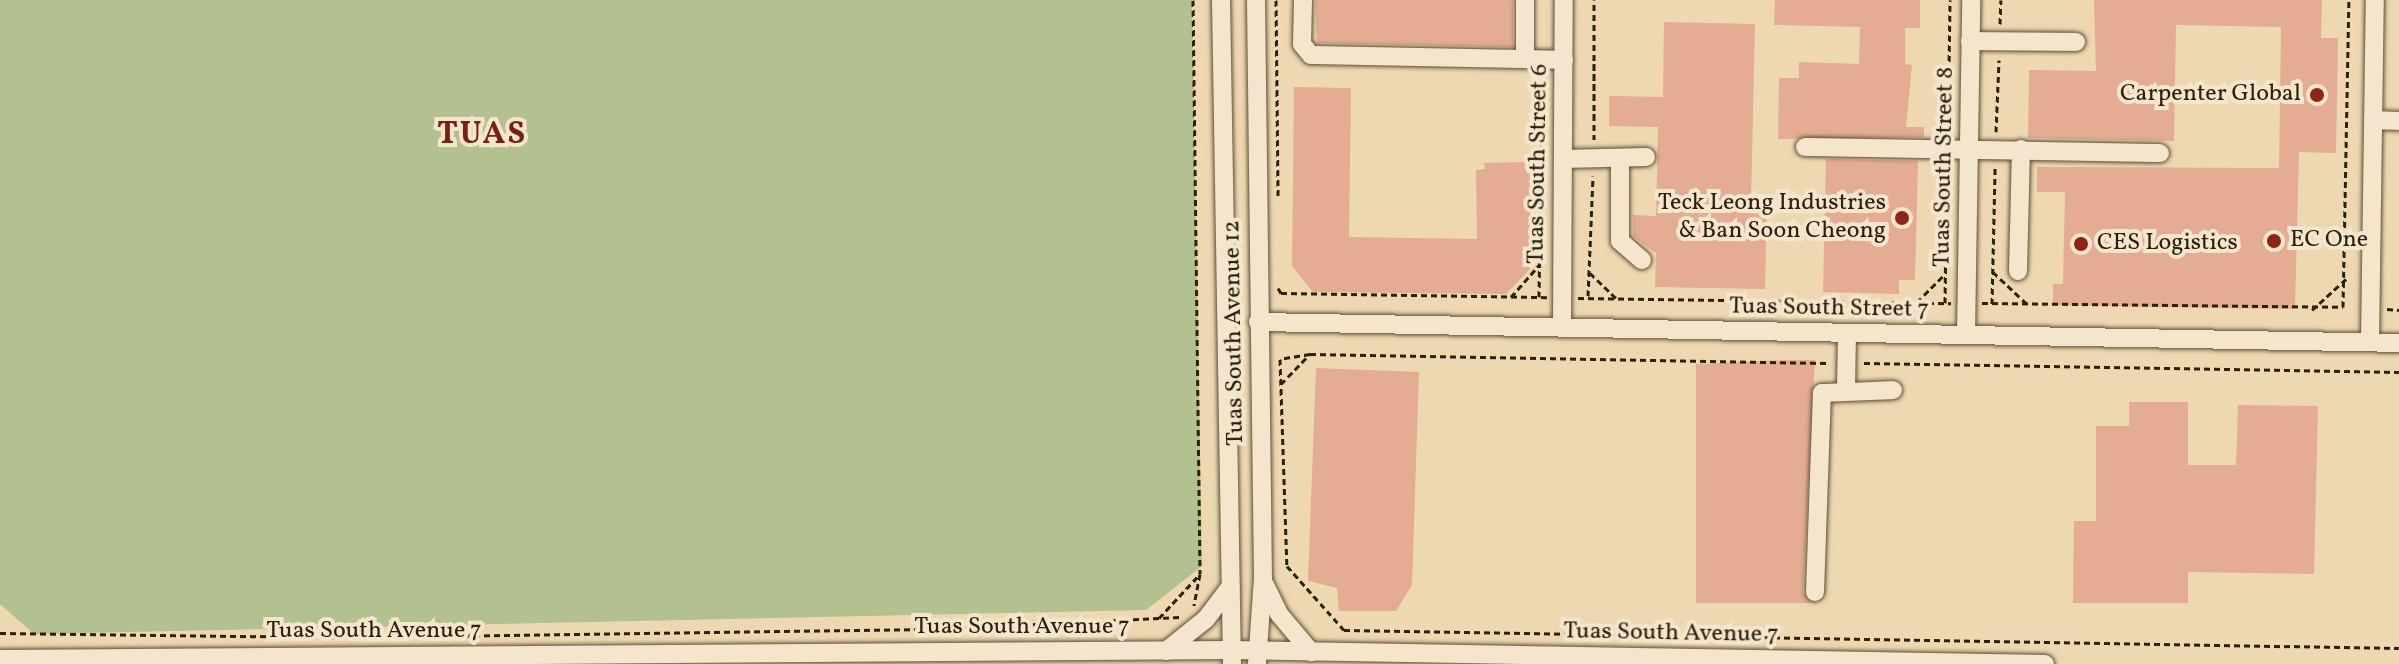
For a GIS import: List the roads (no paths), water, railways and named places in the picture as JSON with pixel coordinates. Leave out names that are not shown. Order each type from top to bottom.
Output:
[{"type":"street","name":"Tuas South Avenue 12","points":[[1221,0],[1232,657]]},
{"type":"street","name":"Tuas South Avenue 12","points":[[1256,0],[1263,578],[1257,657]]},
{"type":"street","points":[[1303,0],[1302,44],[1311,55],[1564,60]]},
{"type":"street","points":[[1525,0],[1533,60]]},
{"type":"street","name":"Tuas South Street 6","points":[[1562,328],[1564,0]]},
{"type":"street","name":"Tuas South Street 8","points":[[1966,335],[1971,0]]},
{"type":"street","points":[[2370,342],[2375,0]]},
{"type":"street","points":[[1970,41],[2076,42]]},
{"type":"street","points":[[2373,120],[2399,121]]},
{"type":"street","points":[[1805,147],[2160,153]]},
{"type":"street","points":[[2018,271],[2021,149]]},
{"type":"street","points":[[1563,159],[1646,157]]},
{"type":"street","points":[[1620,158],[1620,241],[1642,260]]},
{"type":"street","name":"Tuas South Street 7","points":[[1258,322],[2399,343]]},
{"type":"street","points":[[1846,390],[1847,333]]},
{"type":"street","points":[[1815,592],[1821,399],[1826,390],[1893,390]]},
{"type":"street","points":[[1263,578],[1279,614],[1311,652]]},
{"type":"street","points":[[1166,651],[1206,619],[1231,586]]},
{"type":"street","name":"Tuas South Avenue 7","points":[[0,659],[1166,651],[1232,657],[1311,652],[2045,664]]},
{"type":"place","name":"Carpenter Global","points":[[2317,95]]},
{"type":"place","name":"Teck Leong Industries & Ban Soon Cheong","points":[[1902,218]]},
{"type":"place","name":"EC One","points":[[2274,241]]},
{"type":"place","name":"CES Logistics","points":[[2081,244]]},
{"type":"district","name":"TUAS","points":[[482,135]]}]
